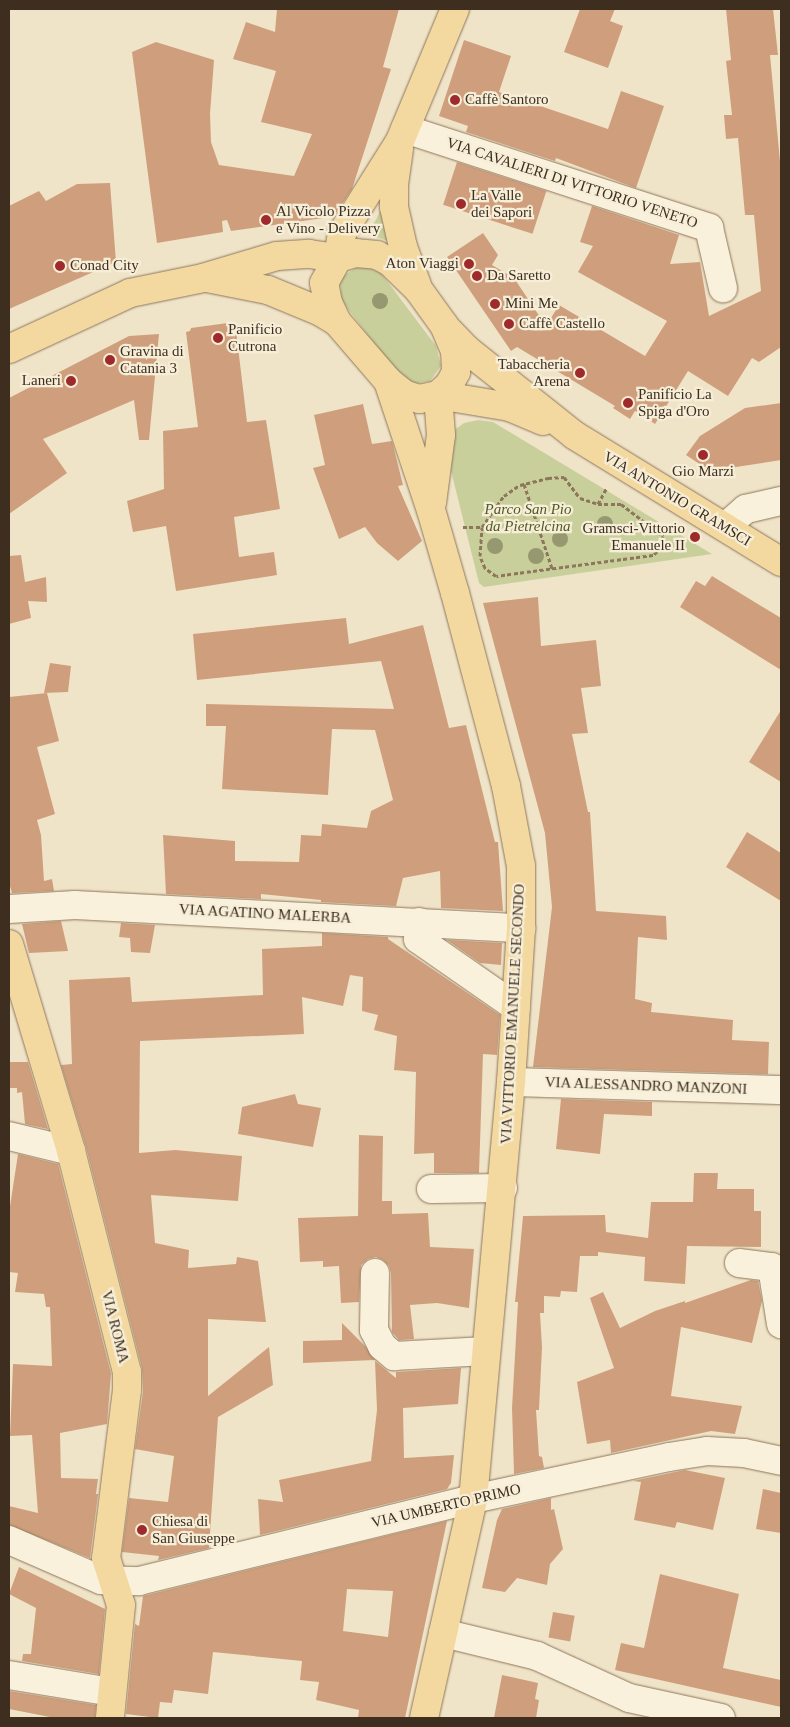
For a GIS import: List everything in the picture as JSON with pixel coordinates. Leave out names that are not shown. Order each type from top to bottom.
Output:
[{"type":"main road","points":[[455,9],[403,135],[340,246],[324,283],[328,303],[337,322],[388,381],[404,394],[419,399],[438,395],[510,407],[574,435]]},
{"type":"main road","points":[[403,135],[394,186],[394,207],[403,247],[418,288]]},
{"type":"main road","points":[[9,349],[130,293],[203,278],[277,256],[309,254],[340,246],[355,253],[377,254],[390,262],[418,288],[444,326],[466,349],[574,435]]},
{"type":"main road","points":[[203,278],[268,290],[319,311],[337,322]]},
{"type":"main road","points":[[438,395],[449,385],[456,372],[455,351],[444,326]]},
{"type":"main road","name":"VIA VITTORIO EMANUELE SECONDO","points":[[388,381],[432,510],[506,786],[521,866],[521,928],[511,1082],[474,1498],[424,1718]]},
{"type":"main road","points":[[432,510],[441,435],[438,395]]},
{"type":"main road","name":"VIA ANTONIO GRAMSCI","points":[[574,435],[781,562]]},
{"type":"main road","name":"VIA ROMA","points":[[9,944],[71,1150],[127,1372],[127,1390],[106,1558],[121,1605],[111,1705]]},
{"type":"street","name":"VIA CAVALIERI DI VITTORIO VENETO","points":[[403,135],[709,228],[723,288]]},
{"type":"street","points":[[725,527],[746,509],[781,501]]},
{"type":"street","name":"VIA AGATINO MALERBA","points":[[9,909],[75,905],[521,928]]},
{"type":"street","points":[[419,922],[418,939],[516,1006]]},
{"type":"street","name":"VIA ALESSANDRO MANZONI","points":[[511,1082],[781,1090]]},
{"type":"street","points":[[9,1136],[71,1150]]},
{"type":"street","points":[[431,1189],[503,1188]]},
{"type":"street","points":[[738,1263],[772,1267],[781,1324]]},
{"type":"street","points":[[374,1273],[374,1330],[382,1346],[394,1356],[486,1351]]},
{"type":"street","name":"VIA UMBERTO PRIMO","points":[[10,1546],[101,1580],[139,1581],[474,1498],[706,1451],[744,1452],[781,1461]]},
{"type":"street","points":[[442,1634],[537,1656],[629,1698],[721,1718]]},
{"type":"street","points":[[9,1676],[111,1705]]},
{"type":"path","points":[[564,477],[580,498],[598,504],[621,504],[663,536],[662,547],[653,555],[496,576],[485,568],[480,556],[482,527],[504,496],[524,484],[548,478],[564,477]]},
{"type":"path","points":[[524,484],[552,568]]},
{"type":"path","points":[[598,504],[608,485]]},
{"type":"path","points":[[460,527],[482,527]]},
{"type":"green space","points":[[383,204],[388,241],[365,233],[376,220]]},
{"type":"green space","points":[[357,267],[366,267],[381,273],[436,346],[441,366],[430,381],[413,384],[400,377],[341,300],[340,283],[343,276]]},
{"type":"green space","name":"Parco San Pio da Pietrelcina","points":[[478,420],[493,422],[712,554],[484,587],[479,583],[449,463],[453,431],[464,423]]},
{"type":"building","points":[[277,9],[399,9],[383,67],[391,69],[352,189],[336,213],[324,218],[231,231],[227,220],[222,221],[223,232],[157,243],[132,52],[156,42],[214,60],[210,114],[211,142],[219,165],[294,176],[312,134],[261,122],[276,71],[233,59],[246,22],[275,32]]},
{"type":"building","points":[[580,9],[615,9],[610,21],[623,26],[608,68],[564,52]]},
{"type":"building","points":[[726,9],[773,9],[778,55],[770,55],[781,172],[781,347],[759,362],[752,358],[728,396],[688,371],[655,424],[635,411],[630,419],[613,408],[615,406],[517,347],[511,351],[447,257],[483,233],[498,255],[492,265],[514,278],[546,326],[559,305],[645,356],[667,321],[578,272],[593,246],[580,242],[592,206],[679,235],[670,264],[700,262],[709,316],[761,291],[754,215],[745,215],[738,138],[726,139],[724,115],[732,115],[726,61],[731,60]]},
{"type":"building","points":[[464,40],[511,56],[499,92],[608,129],[621,91],[664,106],[636,188],[556,158],[555,161],[466,132],[468,126],[439,116]]},
{"type":"building","points":[[457,162],[546,191],[532,234],[443,205]]},
{"type":"building","points":[[110,183],[116,262],[9,309],[9,206],[39,191],[46,201],[77,184]]},
{"type":"building","points":[[235,322],[247,422],[266,420],[280,509],[234,517],[239,557],[274,552],[277,575],[176,591],[166,526],[133,532],[127,501],[164,489],[163,431],[198,427],[186,332],[190,331],[191,328]]},
{"type":"building","points":[[159,334],[149,440],[139,440],[134,400],[43,439],[67,473],[9,514],[9,398],[129,336]]},
{"type":"building","points":[[781,403],[781,460],[710,471],[686,455],[700,436],[745,408]]},
{"type":"building","points":[[363,404],[372,444],[392,441],[403,485],[398,486],[422,541],[398,561],[377,543],[365,527],[339,539],[313,468],[325,465],[314,415]]},
{"type":"building","points":[[21,555],[25,582],[46,577],[47,602],[28,601],[31,618],[9,624],[9,556]]},
{"type":"building","points":[[712,576],[781,618],[781,670],[680,607],[696,581],[705,586]]},
{"type":"building","points":[[538,597],[541,646],[596,640],[601,686],[581,688],[588,733],[572,734],[588,812],[590,812],[596,911],[666,916],[667,940],[638,937],[635,999],[652,1003],[651,1012],[733,1020],[732,1040],[769,1042],[768,1074],[533,1067],[552,907],[545,833],[483,603]]},
{"type":"building","points":[[346,618],[349,644],[423,625],[449,728],[466,725],[495,842],[498,842],[503,911],[441,908],[440,871],[403,878],[396,906],[321,902],[321,900],[261,894],[261,899],[166,894],[163,835],[235,841],[235,861],[299,862],[301,835],[321,836],[322,824],[367,828],[371,811],[393,800],[375,730],[332,729],[328,795],[222,789],[226,726],[206,726],[206,704],[394,709],[381,661],[197,680],[193,634]]},
{"type":"building","points":[[50,663],[71,666],[68,692],[44,693]]},
{"type":"building","points":[[47,693],[59,741],[37,747],[55,814],[37,820],[41,835],[44,881],[52,879],[54,891],[12,893],[9,883],[9,697]]},
{"type":"building","points":[[781,710],[781,782],[749,762]]},
{"type":"building","points":[[747,832],[781,853],[781,901],[726,867]]},
{"type":"building","points":[[61,921],[68,951],[29,953],[22,924]]},
{"type":"building","points":[[121,923],[155,925],[150,953],[131,952],[130,938],[119,937]]},
{"type":"building","points":[[322,933],[388,937],[388,939],[500,1015],[497,1055],[483,1054],[479,1173],[434,1173],[434,1153],[414,1154],[416,1072],[394,1070],[397,1036],[374,1030],[378,1015],[362,1011],[363,977],[350,975],[343,1006],[302,997],[304,1034],[140,1041],[139,1153],[175,1150],[242,1156],[238,1201],[151,1195],[155,1243],[189,1250],[188,1268],[236,1264],[237,1257],[258,1261],[266,1322],[208,1319],[208,1396],[269,1347],[273,1385],[218,1417],[209,1548],[158,1560],[159,1556],[122,1552],[129,1498],[168,1502],[174,1456],[135,1449],[143,1392],[142,1368],[86,1147],[61,1065],[72,1064],[69,980],[130,977],[132,1002],[263,995],[262,949],[322,946]]},
{"type":"building","points":[[447,940],[502,943],[501,965],[480,963]]},
{"type":"building","points":[[9,1062],[28,1062],[48,1129],[25,1124],[22,1092],[17,1093],[17,1088],[9,1088]]},
{"type":"building","points":[[295,1094],[298,1104],[321,1108],[313,1147],[238,1134],[242,1107]]},
{"type":"building","points":[[561,1099],[652,1102],[652,1116],[604,1114],[600,1154],[556,1149]]},
{"type":"building","points":[[359,1135],[383,1136],[382,1201],[392,1201],[392,1214],[428,1213],[430,1247],[474,1249],[469,1308],[437,1303],[410,1305],[414,1339],[399,1340],[392,1332],[391,1273],[389,1266],[383,1260],[376,1257],[368,1259],[361,1265],[359,1302],[341,1303],[339,1266],[323,1267],[323,1261],[300,1262],[298,1218],[358,1216]]},
{"type":"building","points":[[18,1154],[58,1164],[111,1374],[107,1424],[60,1433],[61,1478],[98,1479],[96,1494],[98,1494],[90,1558],[9,1525],[9,1506],[38,1513],[32,1435],[10,1436],[13,1364],[52,1366],[50,1307],[46,1307],[44,1294],[15,1292],[18,1273],[9,1272],[9,1213]]},
{"type":"building","points":[[694,1173],[718,1173],[717,1189],[754,1189],[754,1211],[761,1211],[761,1247],[687,1246],[685,1284],[644,1281],[645,1257],[598,1252],[598,1256],[580,1256],[577,1292],[561,1291],[560,1297],[544,1296],[544,1313],[540,1313],[542,1347],[539,1410],[536,1410],[539,1456],[542,1457],[544,1468],[514,1474],[512,1408],[518,1302],[515,1302],[523,1216],[605,1215],[606,1232],[648,1238],[651,1202],[693,1202]]},
{"type":"building","points":[[751,1280],[758,1281],[762,1301],[752,1343],[681,1327],[671,1396],[742,1406],[735,1434],[711,1431],[611,1453],[610,1440],[587,1444],[577,1382],[614,1368],[590,1298],[603,1292],[620,1328],[655,1311],[685,1301],[685,1303]]},
{"type":"building","points":[[342,1323],[365,1346],[375,1360],[303,1363],[303,1341],[342,1340]]},
{"type":"building","points":[[375,1361],[396,1378],[396,1372],[461,1368],[458,1404],[403,1408],[404,1458],[454,1455],[451,1483],[447,1489],[260,1535],[258,1499],[283,1502],[279,1480],[371,1461],[377,1410]]},
{"type":"building","points":[[685,1470],[725,1478],[713,1530],[677,1522],[675,1528],[634,1520],[641,1482],[633,1481]]},
{"type":"building","points":[[763,1489],[781,1493],[781,1533],[756,1529]]},
{"type":"building","points":[[551,1498],[551,1510],[554,1509],[563,1549],[550,1564],[547,1585],[517,1578],[505,1592],[482,1588],[497,1520],[502,1509]]},
{"type":"building","points":[[447,1521],[405,1718],[358,1718],[359,1710],[316,1700],[319,1682],[300,1680],[302,1661],[213,1652],[208,1694],[174,1690],[172,1703],[160,1702],[158,1718],[126,1714],[135,1624],[139,1626],[143,1596]],"holes":[[[347,1589],[393,1591],[388,1637],[343,1631]]]},
{"type":"building","points":[[19,1567],[105,1609],[99,1674],[22,1661],[23,1654],[31,1654],[36,1608],[9,1594]]},
{"type":"building","points":[[660,1574],[739,1594],[723,1668],[781,1680],[781,1707],[615,1670],[621,1643],[644,1648]]},
{"type":"building","points":[[553,1612],[575,1616],[570,1641],[548,1638]]},
{"type":"building","points":[[502,1675],[538,1683],[535,1699],[539,1700],[536,1718],[494,1718]]},
{"type":"building","points":[[9,1691],[96,1705],[95,1718],[55,1718],[9,1709]]},
{"type":"place","name":"Caffè Santoro","points":[[455,100]]},
{"type":"place","name":"La Valle dei Sapori","points":[[461,204]]},
{"type":"place","name":"Al Vicolo Pizza e Vino - Delivery","points":[[266,220]]},
{"type":"place","name":"Aton Viaggi","points":[[469,264]]},
{"type":"place","name":"Conad City","points":[[60,266]]},
{"type":"place","name":"Da Saretto","points":[[477,276]]},
{"type":"place","name":"Mini Me","points":[[495,304]]},
{"type":"place","name":"Caffè Castello","points":[[509,324]]},
{"type":"place","name":"Panificio Cutrona","points":[[218,338]]},
{"type":"place","name":"Gravina di Catania 3","points":[[110,360]]},
{"type":"place","name":"Tabaccheria Arena","points":[[580,373]]},
{"type":"place","name":"Laneri","points":[[71,381]]},
{"type":"place","name":"Panificio La Spiga d'Oro","points":[[628,403]]},
{"type":"place","name":"Gio Marzi","points":[[703,455]]},
{"type":"place","name":"Gramsci-Vittorio Emanuele II","points":[[695,537]]},
{"type":"place","name":"Chiesa di San Giuseppe","points":[[142,1530]]}]
